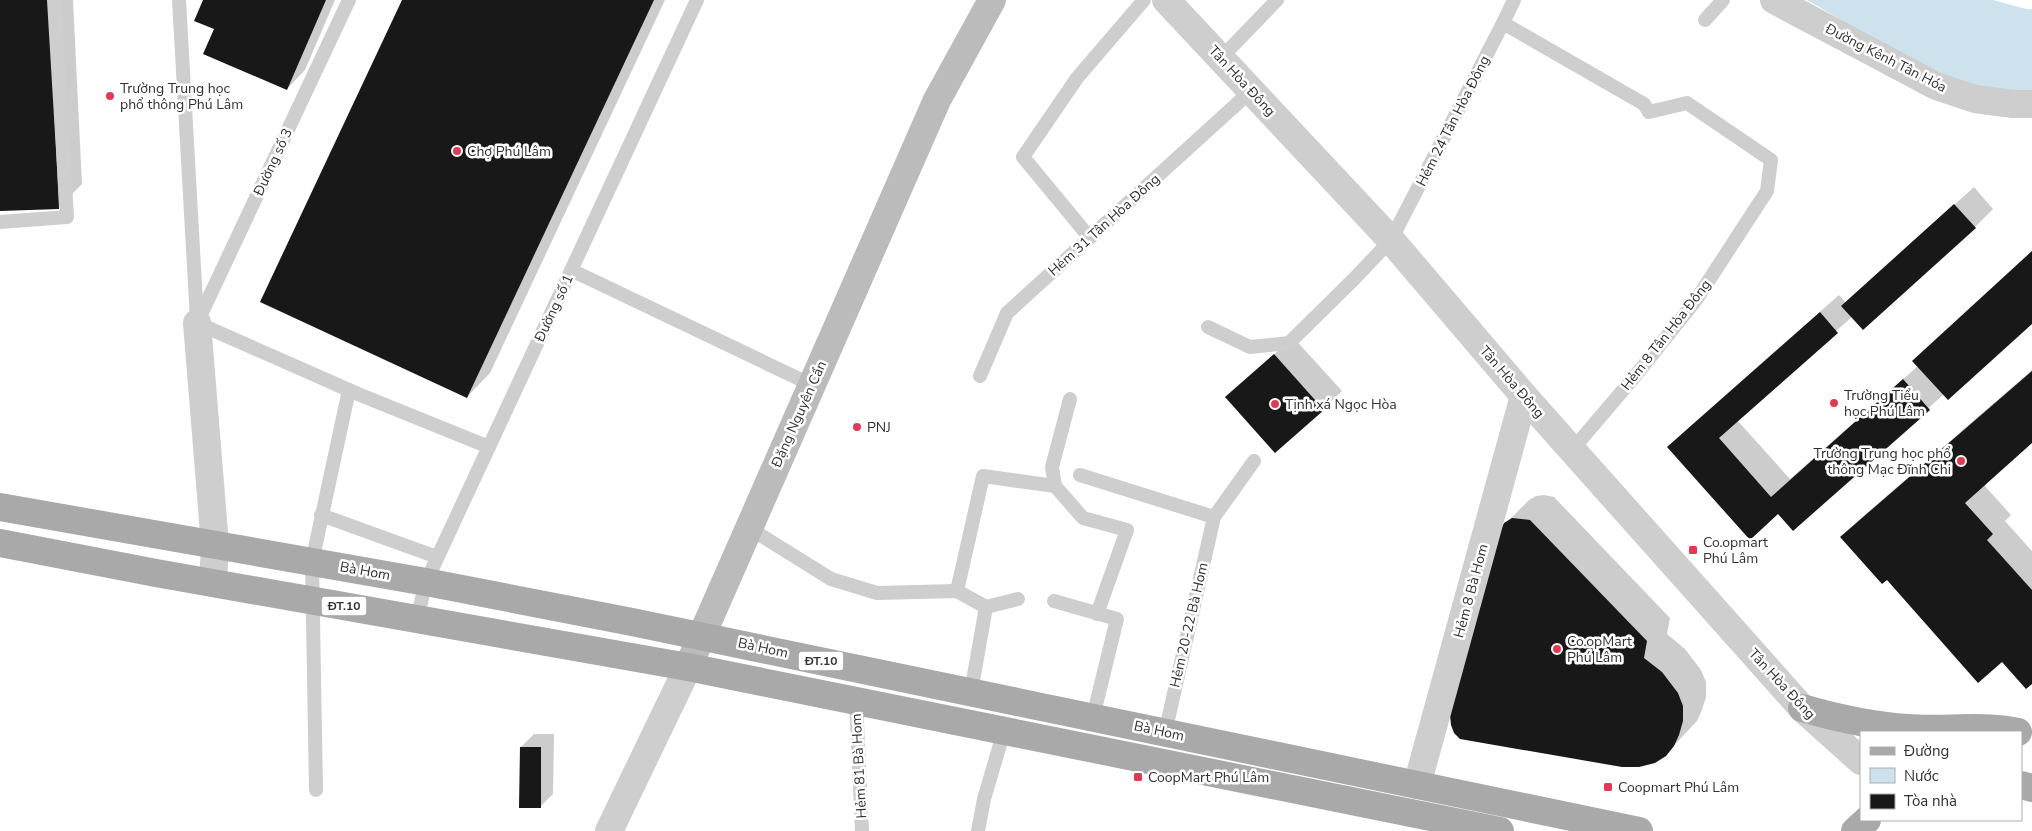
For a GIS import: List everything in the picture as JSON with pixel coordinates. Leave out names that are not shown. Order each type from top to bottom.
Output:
[{"type":"main road","name":"Đặng Nguyên Cẩn","points":[[688,667],[937,100],[992,0]]},
{"type":"main road","name":"Bà Hom","points":[[0,507],[426,582],[702,636],[1639,831]]},
{"type":"main road","name":"ĐT.10","points":[[0,543],[213,583],[688,667],[856,700],[1416,823],[1500,831]]},
{"type":"main road","points":[[1802,708],[1840,718],[1908,728],[1960,726],[2003,728],[2013,731]]},
{"type":"main road","points":[[1855,831],[1866,821]]},
{"type":"street","name":"Tân Hòa Đông","points":[[1166,0],[1391,240],[1524,396],[1802,708],[1860,760]]},
{"type":"street","name":"Đường Kênh Tân Hóa","points":[[1774,0],[1936,86],[1975,99],[2013,104],[2032,104]]},
{"type":"street","name":"Đường số 3","points":[[197,324],[215,545],[213,583]]},
{"type":"street","name":"Hẻm 8 Bà Hom","points":[[1417,786],[1524,396]]},
{"type":"street","name":"Đặng Nguyên Cẩn","points":[[609,831],[688,667]]},
{"type":"lane","points":[[0,222],[67,217],[54,0]]},
{"type":"lane","name":"Đường số 3","points":[[179,0],[197,324]]},
{"type":"lane","name":"Đường số 3","points":[[197,324],[349,0]]},
{"type":"lane","name":"Đường số 1","points":[[417,619],[426,582],[437,557],[697,0]]},
{"type":"lane","points":[[1090,238],[1023,157],[1077,78],[1144,0]]},
{"type":"lane","points":[[1221,58],[1277,0]]},
{"type":"lane","name":"Hẻm 24 Tân Hòa Đông","points":[[1208,326],[1250,347],[1289,343],[1391,240],[1504,23],[1514,0]]},
{"type":"lane","points":[[1705,20],[1723,0]]},
{"type":"lane","name":"Hẻm 8 Tân Hòa Đông","points":[[1504,23],[1644,104],[1649,112],[1687,103],[1770,160],[1766,192],[1696,300],[1636,375],[1572,450]]},
{"type":"lane","name":"Hẻm 31 Tân Hòa Đông","points":[[980,376],[1007,313],[1251,91]]},
{"type":"lane","points":[[571,270],[812,385]]},
{"type":"lane","points":[[197,324],[349,390],[489,447]]},
{"type":"lane","points":[[316,790],[312,562],[349,390]]},
{"type":"lane","points":[[1070,399],[1052,467],[1055,486],[1083,518],[1127,530],[1097,614]]},
{"type":"lane","name":"Hẻm 20-22 Bà Hom","points":[[1165,733],[1214,517],[1254,461]]},
{"type":"lane","points":[[1080,475],[1214,517]]},
{"type":"lane","points":[[958,591],[983,476],[1055,486]]},
{"type":"lane","points":[[321,515],[437,557]]},
{"type":"lane","points":[[749,528],[831,579],[877,592],[958,591],[986,607],[1018,599]]},
{"type":"lane","points":[[1054,601],[1117,619],[1094,718]]},
{"type":"lane","points":[[971,692],[986,607]]},
{"type":"lane","name":"Hẻm 81 Bà Hom","points":[[856,700],[862,831]]},
{"type":"lane","points":[[978,831],[984,799],[1004,731]]},
{"type":"water","points":[[1807,0],[1993,0],[2032,9],[2032,99],[2020,99],[1931,72]]},
{"type":"building","points":[[0,0],[49,0],[59,209],[0,211]]},
{"type":"building","points":[[203,0],[326,0],[287,90],[203,54],[214,29],[194,21]]},
{"type":"building","name":"Chợ Phú Lâm","points":[[402,0],[654,0],[467,398],[260,302]]},
{"type":"building","points":[[1954,204],[1976,228],[1863,330],[1841,306]]},
{"type":"building","points":[[2032,251],[2032,324],[1948,400],[1912,361]]},
{"type":"building","points":[[1820,312],[1838,333],[1719,438],[1771,497],[1903,379],[1930,410],[1793,531],[1778,514],[1750,540],[1667,447]]},
{"type":"building","name":"Tịnh xá Ngọc Hòa","points":[[1274,354],[1324,410],[1275,453],[1225,397]]},
{"type":"building","points":[[2032,371],[2032,443],[1965,503],[1993,534],[1987,540],[2032,590],[2032,684],[2026,689],[2002,662],[1978,683],[1887,580],[1882,584],[1840,537]]},
{"type":"building","name":"Co.opMart Phú Lâm","points":[[1512,518],[1530,520],[1647,641],[1644,658],[1662,672],[1678,693],[1683,706],[1683,721],[1679,735],[1674,746],[1666,756],[1655,763],[1639,767],[1622,767],[1460,739],[1454,733],[1450,715],[1501,529],[1504,523]]},
{"type":"building","points":[[520,747],[541,747],[541,808],[519,808]]},
{"type":"place","name":"Trường Trung học phổ thông Phú Lâm","points":[[110,96]]},
{"type":"place","name":"Chợ Phú Lâm","points":[[457,151]]},
{"type":"place","name":"Trường Tiểu học Phú Lâm","points":[[1834,403]]},
{"type":"place","name":"Tịnh xá Ngọc Hòa","points":[[1275,404]]},
{"type":"place","name":"PNJ","points":[[857,427]]},
{"type":"place","name":"Trường Trung học phổ thông Mạc Đĩnh Chi","points":[[1961,461]]},
{"type":"place","name":"Co.opmart Phú Lâm","points":[[1693,550]]},
{"type":"place","name":"Co.opMart Phú Lâm","points":[[1557,649]]},
{"type":"place","name":"CoopMart Phú Lâm","points":[[1138,777]]},
{"type":"place","name":"Coopmart Phú Lâm","points":[[1608,787]]}]
